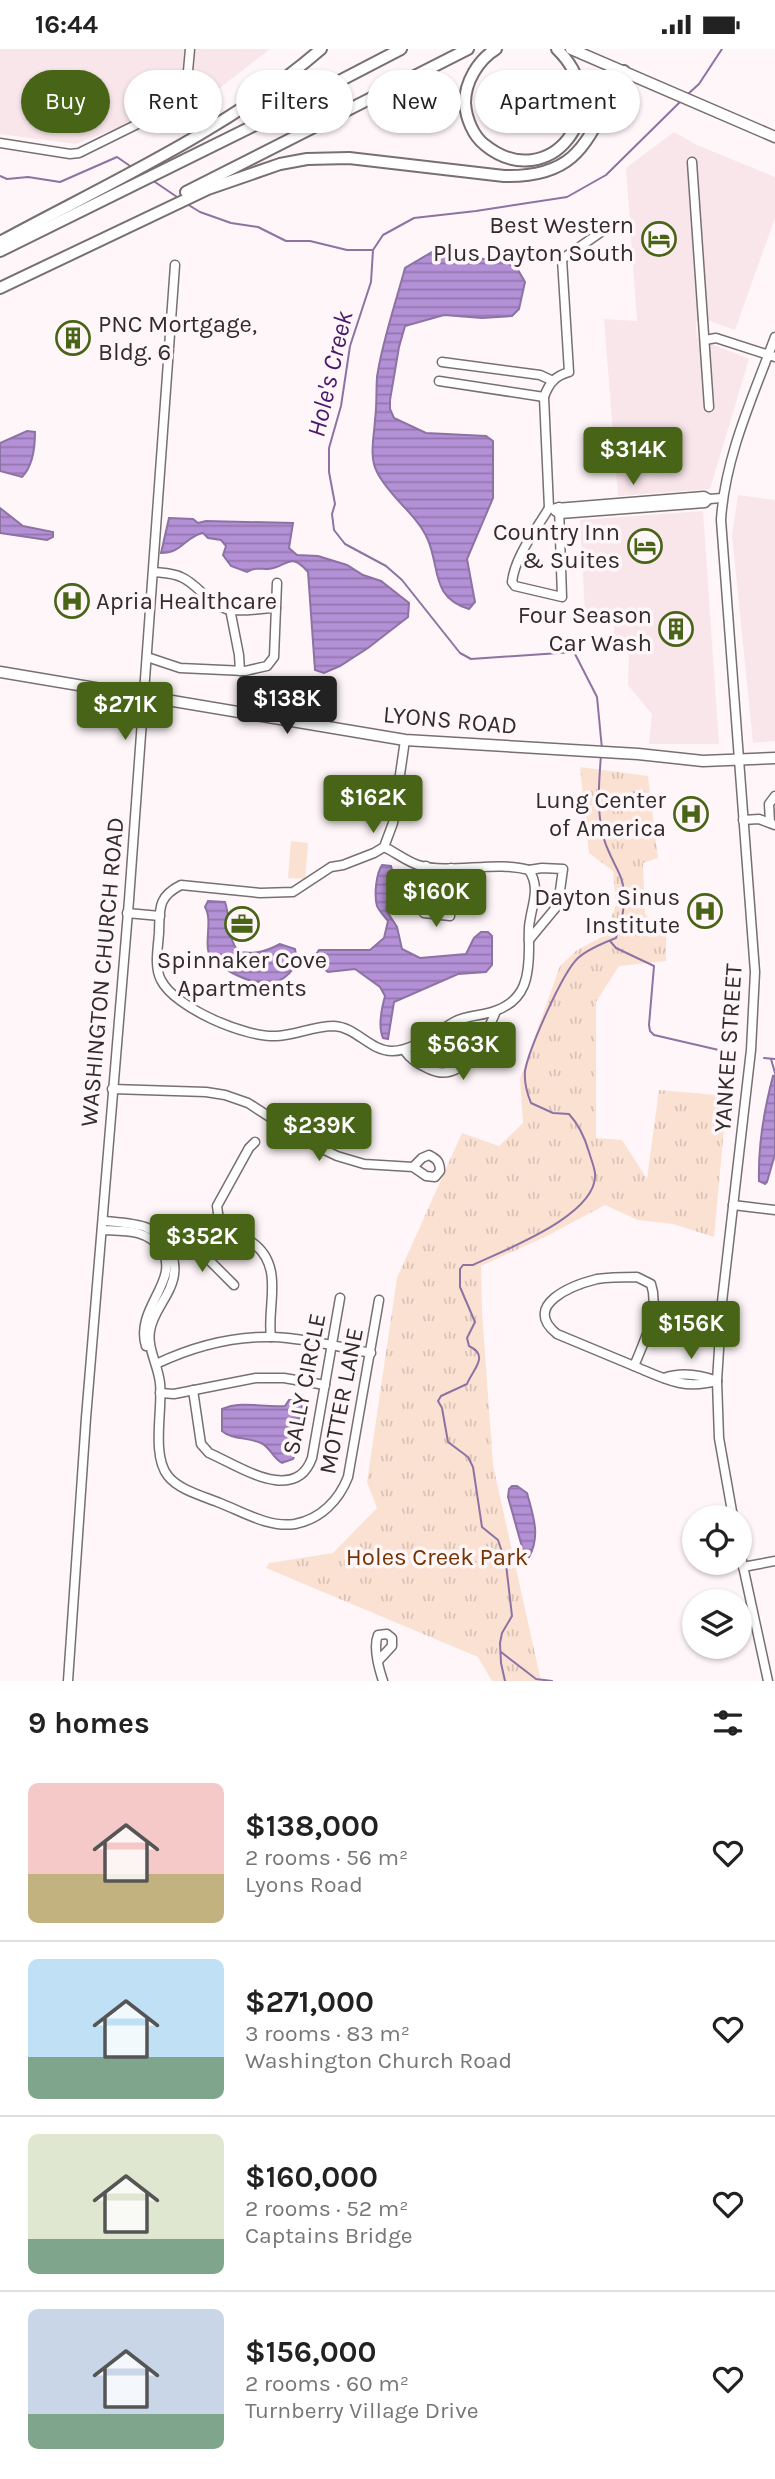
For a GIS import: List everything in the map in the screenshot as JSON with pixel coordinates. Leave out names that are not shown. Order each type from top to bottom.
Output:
[{"type":"highway","points":[[0,242],[209,129],[279,83],[321,49]]},
{"type":"highway","points":[[0,251],[251,127],[401,49]]},
{"type":"highway","points":[[104,237],[467,49]]},
{"type":"highway","points":[[496,49],[480,62],[469,80],[465,100],[466,114],[478,139],[494,152],[514,160],[529,160],[543,157],[563,145],[575,130],[581,114],[577,76],[571,64],[557,49]]},
{"type":"highway","points":[[0,288],[208,190],[281,164],[307,159],[349,158],[504,176],[532,175],[552,170],[568,161],[590,133]]},
{"type":"main road","points":[[571,49],[622,70]]},
{"type":"main road","points":[[640,78],[775,137]]},
{"type":"main road","name":"LYONS ROAD","points":[[0,672],[405,740],[638,754],[703,761],[775,758]]},
{"type":"street","points":[[0,143],[70,154],[79,153],[169,109],[180,103],[186,93],[190,49]]},
{"type":"street","points":[[692,162],[709,407]]},
{"type":"street","points":[[559,511],[562,597],[515,586],[512,582],[513,575],[528,541],[549,508],[544,397],[548,385],[559,375],[569,372],[562,259],[604,230]]},
{"type":"street","name":"WASHINGTON CHURCH ROAD","points":[[68,1681],[86,1419],[154,572],[158,478],[175,265]]},
{"type":"street","name":"YANKEE STREET","points":[[731,1505],[719,1437],[717,1381],[722,1303],[754,1005],[754,954],[720,541],[722,498],[729,461],[772,356],[775,337]]},
{"type":"street","points":[[705,340],[716,338],[772,356]]},
{"type":"street","points":[[442,362],[540,375],[553,381]]},
{"type":"street","points":[[439,381],[544,397]]},
{"type":"street","points":[[549,508],[559,511],[633,505],[704,495],[709,499],[722,498]]},
{"type":"street","points":[[154,572],[178,575],[190,581],[204,596],[224,609],[276,608]]},
{"type":"street","points":[[147,657],[180,668],[240,671],[255,670],[271,663],[274,657],[277,583]]},
{"type":"street","points":[[230,609],[240,671]]},
{"type":"street","points":[[405,740],[393,824],[384,847],[362,859],[331,867],[292,892],[260,893],[181,885],[162,898],[157,967],[160,979],[176,999],[201,1015],[258,1034],[275,1037],[336,1026],[389,1051],[404,1049],[459,1019],[496,1011],[513,1001],[526,985],[529,923],[536,889],[534,877],[529,870]]},
{"type":"street","points":[[743,820],[759,819],[772,824],[769,804],[775,796]]},
{"type":"street","points":[[384,847],[426,866],[563,869],[558,905],[529,940]]},
{"type":"street","points":[[426,866],[424,913],[437,915],[450,915],[451,868]]},
{"type":"street","points":[[128,913],[160,916]]},
{"type":"street","points":[[404,1049],[411,1060],[438,1073],[448,1073],[467,1061],[478,1049],[496,1011]]},
{"type":"street","points":[[113,1089],[225,1095],[248,1103],[310,1143],[337,1156],[363,1164],[413,1167]]},
{"type":"street","points":[[221,1234],[217,1206],[255,1142]]},
{"type":"street","points":[[733,1205],[775,1210]]},
{"type":"street","points":[[102,1225],[141,1234],[150,1238],[168,1254],[221,1234],[239,1235],[254,1242],[266,1256],[272,1274],[269,1322],[271,1337]]},
{"type":"street","points":[[197,1241],[205,1256],[234,1285]]},
{"type":"street","name":"MOTTER LANE","points":[[168,1254],[166,1274],[145,1319],[143,1333],[156,1364],[160,1394],[160,1461],[168,1476],[181,1487],[277,1524],[295,1524],[320,1513],[341,1494],[348,1477],[379,1300]]},
{"type":"street","points":[[634,1366],[652,1314],[653,1291],[648,1280],[637,1277],[598,1279],[560,1293],[547,1304],[546,1318],[557,1334],[634,1366],[664,1378],[672,1375],[702,1376],[717,1381]]},
{"type":"street","name":"SALLY CIRCLE","points":[[193,1390],[201,1444],[209,1453],[275,1482],[298,1478],[307,1472],[312,1458],[340,1299]]},
{"type":"street","points":[[156,1364],[207,1345],[271,1337],[371,1353]]},
{"type":"street","points":[[160,1394],[256,1378],[284,1378],[325,1385]]},
{"type":"street","points":[[752,1565],[775,1561]]},
{"type":"street","points":[[746,1575],[768,1681]]},
{"type":"street","points":[[379,1660],[383,1681]]},
{"type":"shaded area","points":[[0,49],[270,49],[243,70],[236,70],[236,75],[222,86],[222,70],[124,70],[124,126],[110,131],[110,70],[21,70],[21,133],[104,133],[75,144],[0,134]]},
{"type":"shaded area","points":[[674,132],[697,145],[775,177],[775,218],[735,330],[710,321],[696,321],[697,338],[749,359],[710,489],[618,496],[604,319],[637,321],[626,168]]},
{"type":"shaded area","points":[[432,252],[506,262],[518,270],[525,282],[519,309],[512,316],[482,318],[444,315],[405,326],[399,347],[390,400],[394,418],[426,433],[486,436],[493,441],[493,498],[467,559],[475,602],[469,609],[448,598],[442,590],[428,540],[417,522],[382,481],[373,460],[377,377],[405,268]]},
{"type":"shaded area","points":[[27,431],[35,432],[35,438],[33,456],[26,473],[22,477],[0,471],[0,443]]},
{"type":"shaded area","points":[[738,495],[775,500],[775,741],[753,743],[732,535]]},
{"type":"shaded area","points":[[0,508],[23,526],[53,532],[53,537],[47,540],[0,533]]},
{"type":"shaded area","points":[[703,511],[719,744],[649,744],[652,714],[628,685],[629,653],[615,649],[613,617],[585,614],[580,520]]},
{"type":"shaded area","points":[[169,518],[193,519],[198,523],[293,523],[289,548],[297,555],[318,556],[347,565],[363,575],[381,581],[409,603],[408,617],[340,666],[324,673],[315,670],[308,572],[292,561],[274,568],[247,572],[231,566],[223,555],[226,546],[221,540],[208,538],[203,533],[179,548],[161,553]]},
{"type":"shaded area","points":[[382,865],[391,866],[393,874],[386,910],[397,927],[402,949],[420,958],[466,954],[474,938],[481,932],[488,932],[492,936],[492,965],[486,972],[458,974],[394,1002],[388,1039],[383,1038],[381,1028],[385,996],[380,987],[355,969],[328,972],[312,960],[319,950],[370,950],[384,938],[388,921],[376,901],[377,879]]},
{"type":"shaded area","points":[[208,901],[225,902],[230,934],[239,952],[260,952],[280,944],[295,949],[295,963],[289,974],[271,983],[251,981],[213,960],[208,949],[205,907]]},
{"type":"shaded area","points":[[775,1075],[775,1154],[765,1184],[759,1181],[761,1141],[767,1102]]},
{"type":"shaded area","points":[[289,1400],[300,1400],[302,1408],[300,1417],[292,1427],[296,1452],[293,1459],[282,1463],[261,1443],[230,1436],[222,1431],[222,1409],[245,1405],[285,1406]]},
{"type":"shaded area","points":[[512,1486],[517,1486],[527,1493],[532,1509],[535,1541],[529,1557],[524,1554],[508,1497]]},
{"type":"green space","name":"Holes Creek Park","points":[[580,767],[648,776],[658,858],[643,863],[645,914],[666,935],[666,961],[619,966],[596,1002],[596,1138],[622,1140],[647,1179],[659,1090],[727,1096],[714,1237],[673,1224],[638,1220],[605,1205],[545,1237],[481,1266],[493,1465],[541,1681],[492,1681],[478,1657],[266,1568],[269,1563],[333,1553],[377,1508],[367,1482],[397,1278],[462,1133],[499,1146],[523,1123],[520,1079],[560,966],[577,950],[604,936],[616,905],[613,871],[589,853]]},
{"type":"green space","points":[[291,841],[308,843],[305,879],[288,878]]},
{"type":"waterway","name":"Hole's Creek","points":[[688,94],[699,84],[722,49]]},
{"type":"waterway","name":"Hole's Creek","points":[[602,749],[597,697],[574,652],[471,659],[460,653],[402,580],[386,566],[345,544],[334,530],[332,514],[335,504],[329,472],[329,448],[341,406],[350,346],[371,282],[373,250],[383,235],[414,218],[567,197],[606,175],[682,100]]},
{"type":"waterway","points":[[0,176],[7,179],[28,177],[60,182],[117,157],[133,168]]},
{"type":"waterway","points":[[152,180],[180,199]]},
{"type":"waterway","points":[[187,204],[200,212],[231,223],[258,227],[286,241],[310,241],[347,250],[372,250]]},
{"type":"waterway","name":"Hole's Creek","points":[[505,1681],[500,1643],[502,1633],[512,1616],[506,1564],[498,1540],[482,1527],[473,1467],[468,1457],[448,1442],[442,1408],[438,1401],[441,1396],[467,1384],[479,1358],[469,1346],[467,1338],[475,1322],[460,1287],[460,1269],[463,1265],[473,1265],[547,1229],[582,1203],[592,1188],[595,1170],[579,1127],[569,1114],[553,1113],[531,1103],[525,1071],[539,1030],[571,966],[586,952],[616,938],[621,922],[624,889],[605,843],[600,823],[601,755]]},
{"type":"waterway","points":[[610,941],[616,948],[654,966],[649,1025],[654,1035],[736,1054]]},
{"type":"waterway","points":[[764,1058],[775,1059]]},
{"type":"waterway","points":[[771,1059],[775,1073]]},
{"type":"waterway","points":[[501,1652],[536,1679],[552,1681]]},
{"type":"place","name":"Best Western Plus Dayton South","points":[[659,239]]},
{"type":"place","name":"PNC Mortgage, Bldg. 6","points":[[73,338]]},
{"type":"place","name":"Country Inn & Suites","points":[[645,546]]},
{"type":"place","name":"Apria Healthcare","points":[[72,601]]},
{"type":"place","name":"Four Season Car Wash","points":[[676,629]]},
{"type":"place","name":"Lung Center of America","points":[[691,814]]},
{"type":"place","name":"Dayton Sinus Institute","points":[[705,911]]},
{"type":"place","name":"Spinnaker Cove Apartments","points":[[242,924]]}]
